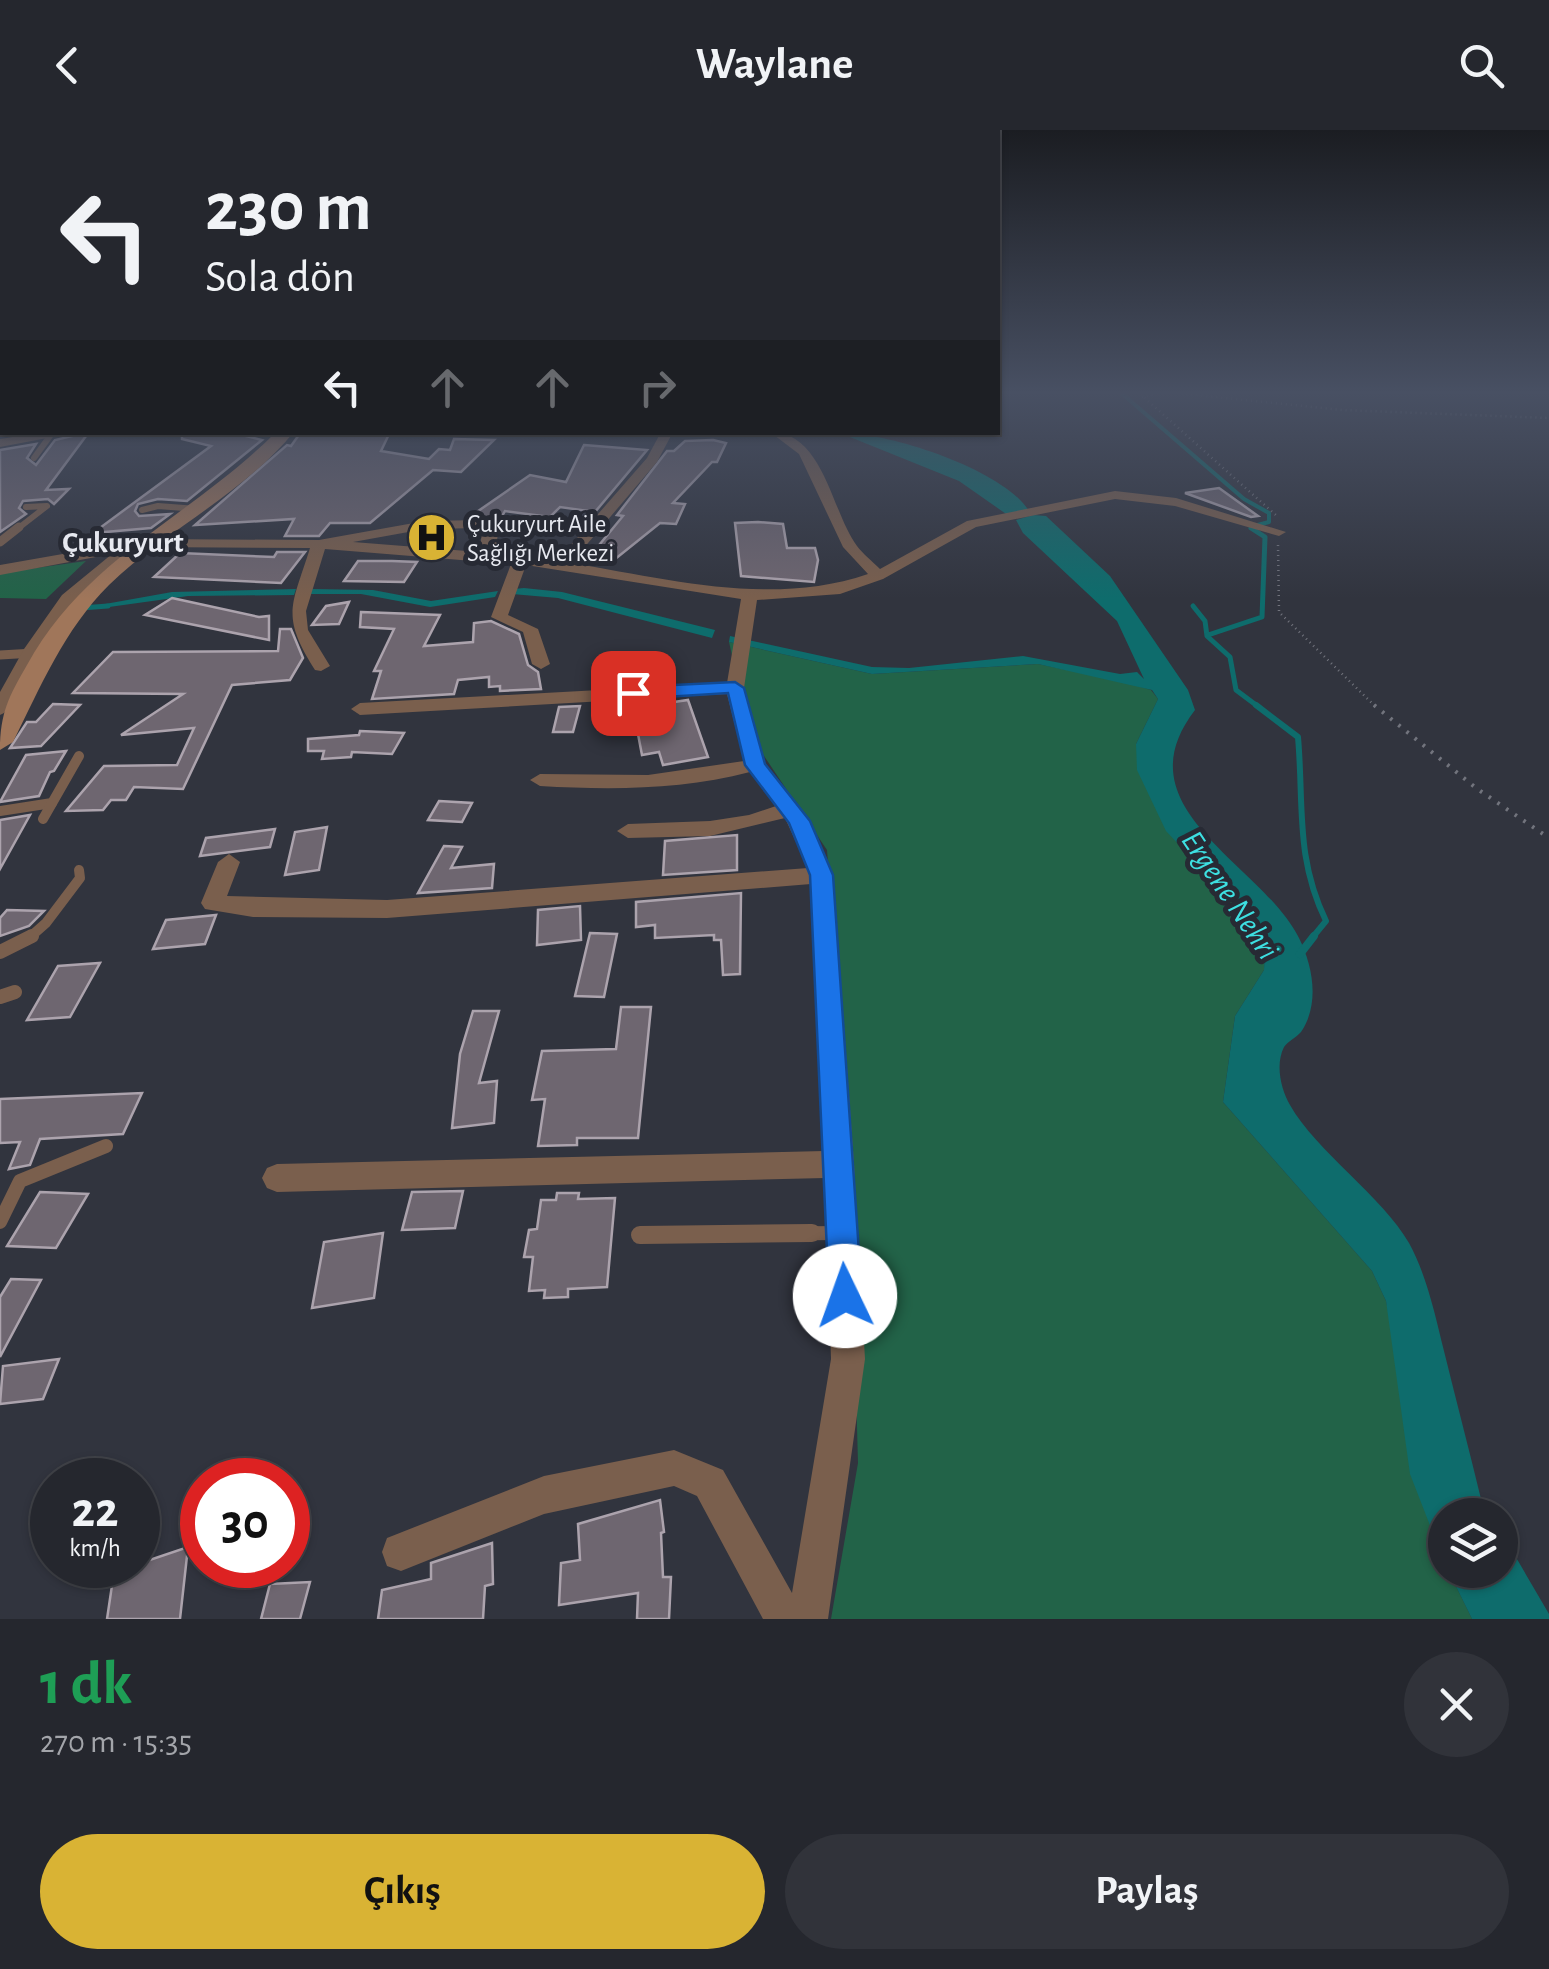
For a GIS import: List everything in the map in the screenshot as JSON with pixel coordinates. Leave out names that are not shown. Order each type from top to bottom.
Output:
[{"type":"main road","points":[[0,742],[39,653],[66,611],[125,557],[242,478],[259,460]]},
{"type":"street","points":[[560,567],[652,460]]},
{"type":"street","points":[[808,460],[850,548],[878,576]]},
{"type":"street","points":[[0,570],[148,543],[320,544],[520,560],[750,596],[834,591],[878,576],[972,524],[1115,496],[1176,502],[1278,532]]},
{"type":"street","points":[[320,544],[426,525],[483,524],[492,527],[488,557]]},
{"type":"street","points":[[320,544],[298,611],[300,630],[321,666]]},
{"type":"street","points":[[98,553],[125,557]]},
{"type":"street","points":[[520,560],[499,616],[530,629],[541,664]]},
{"type":"street","points":[[750,596],[735,688],[755,765],[799,821],[822,875],[839,1164],[848,1359],[808,1619]]},
{"type":"street","points":[[0,709],[39,653]]},
{"type":"street","points":[[360,709],[735,688]]},
{"type":"street","points":[[540,780],[624,785],[724,773],[755,765]]},
{"type":"street","points":[[628,831],[682,831],[759,822],[788,808]]},
{"type":"street","points":[[229,862],[213,902],[253,908],[387,909],[601,889],[822,875]]},
{"type":"street","points":[[277,1178],[839,1164]]},
{"type":"street","points":[[402,1552],[544,1495],[674,1468],[710,1482],[785,1619]]},
{"type":"lane","points":[[0,542],[46,506],[26,507]]},
{"type":"lane","points":[[142,510],[158,506],[197,509]]},
{"type":"lane","points":[[0,655],[39,653]]},
{"type":"lane","points":[[43,819],[79,756]]},
{"type":"lane","points":[[0,811],[52,803]]},
{"type":"lane","points":[[0,952],[40,934],[80,878],[78,870]]},
{"type":"lane","points":[[0,997],[15,992]]},
{"type":"lane","points":[[0,1222],[20,1181],[106,1146]]},
{"type":"lane","points":[[640,1235],[842,1233]]},
{"type":"path","points":[[1214,460],[1280,518],[1279,612],[1346,684],[1422,749],[1498,808],[1549,838]]},
{"type":"shaded area","points":[[86,561],[46,599],[0,598],[0,573]]},
{"type":"shaded area","points":[[729,642],[872,674],[1038,664],[1151,690],[1158,699],[1136,744],[1265,944],[1264,970],[1235,1016],[1223,1102],[1372,1271],[1386,1301],[1428,1499],[1428,1588],[1457,1588],[1472,1619],[831,1619],[858,1463],[849,1137],[827,850],[750,735]]},
{"type":"water","points":[[908,460],[953,460],[995,481],[1029,511],[1009,516],[959,481]]},
{"type":"water","name":"Ergene Nehri","points":[[1046,516],[1110,576],[1188,690],[1195,710],[1176,745],[1174,777],[1184,805],[1204,832],[1280,910],[1299,938],[1311,973],[1307,1021],[1281,1054],[1284,1092],[1316,1140],[1383,1208],[1409,1243],[1434,1310],[1481,1498],[1428,1498],[1428,1520],[1410,1474],[1386,1301],[1372,1271],[1223,1102],[1235,1016],[1264,970],[1265,944],[1245,915],[1166,831],[1137,770],[1136,744],[1158,699],[1152,690],[1038,664],[872,674],[729,642],[730,636],[872,667],[909,668],[1023,656],[1120,674],[1137,672],[1144,679],[1117,621],[1023,533],[1016,520]]},
{"type":"water","points":[[296,589],[294,595],[188,596],[102,608],[105,604],[172,592]]},
{"type":"water","points":[[311,589],[373,590],[431,601],[498,591],[495,597],[430,607],[361,594],[309,594]]},
{"type":"water","points":[[514,589],[562,592],[715,630],[712,638],[558,598],[512,594]]},
{"type":"water","points":[[1518,1561],[1549,1614],[1549,1619],[1472,1619],[1457,1588],[1518,1588]]},
{"type":"building","points":[[0,460],[30,460],[36,465],[39,460],[68,460],[46,490],[69,489],[54,504],[48,499],[23,501],[19,508],[26,514],[0,532]]},
{"type":"building","points":[[191,460],[237,460],[187,501],[158,499],[138,504],[135,511],[139,516],[170,514],[151,528],[93,533]]},
{"type":"building","points":[[269,460],[473,460],[461,472],[433,470],[370,523],[330,523],[319,536],[285,536],[294,519],[195,525]]},
{"type":"building","points":[[576,460],[638,460],[595,512],[560,507],[550,517],[505,511],[501,518],[471,516],[530,475],[566,482]]},
{"type":"building","points":[[660,460],[718,460],[673,503],[685,504],[676,524],[660,523],[609,564],[586,561],[623,516],[617,515]]},
{"type":"building","points":[[1219,488],[1258,516],[1251,517],[1185,493]]},
{"type":"building","points":[[735,523],[783,524],[787,548],[815,548],[818,560],[814,582],[741,576]]},
{"type":"building","points":[[277,552],[305,552],[281,583],[154,577],[180,553],[274,557]]},
{"type":"building","points":[[358,561],[417,562],[404,582],[344,581]]},
{"type":"building","points":[[172,598],[269,616],[269,640],[145,615]]},
{"type":"building","points":[[349,602],[339,624],[312,625],[326,606]]},
{"type":"building","points":[[361,612],[440,615],[424,646],[473,642],[474,623],[491,621],[519,634],[528,665],[538,672],[541,689],[500,691],[500,686],[489,687],[489,677],[458,680],[454,694],[372,699],[381,671],[374,671],[394,629],[360,627]]},
{"type":"building","points":[[280,629],[291,629],[303,658],[290,680],[232,685],[183,789],[134,787],[126,800],[111,800],[103,810],[66,811],[104,766],[177,765],[194,728],[121,735],[183,694],[73,693],[113,652],[278,651]]},
{"type":"building","points":[[688,700],[708,757],[663,765],[659,752],[642,755],[633,708]]},
{"type":"building","points":[[53,704],[80,705],[41,746],[10,748],[27,722],[36,722]]},
{"type":"building","points":[[580,706],[573,732],[553,732],[559,707]]},
{"type":"building","points":[[360,731],[404,733],[392,754],[352,752],[351,757],[322,759],[324,751],[308,751],[308,739],[359,735]]},
{"type":"building","points":[[66,751],[39,796],[0,802],[26,755]]},
{"type":"building","points":[[439,801],[472,803],[462,822],[428,820]]},
{"type":"building","points":[[30,815],[0,869],[0,820]]},
{"type":"building","points":[[327,827],[319,870],[285,875],[295,832]]},
{"type":"building","points":[[275,829],[270,847],[200,856],[206,838]]},
{"type":"building","points":[[737,835],[737,870],[663,875],[665,841]]},
{"type":"building","points":[[444,846],[462,847],[451,868],[494,864],[492,888],[418,893]]},
{"type":"building","points":[[741,893],[740,974],[723,975],[721,940],[714,940],[714,935],[655,938],[655,925],[636,927],[636,902]]},
{"type":"building","points":[[580,906],[581,940],[537,945],[538,910]]},
{"type":"building","points":[[7,910],[44,911],[29,926],[0,936],[0,918]]},
{"type":"building","points":[[216,915],[205,944],[153,949],[166,920]]},
{"type":"building","points":[[590,933],[617,934],[604,997],[575,996]]},
{"type":"building","points":[[100,963],[70,1017],[27,1020],[58,966]]},
{"type":"building","points":[[621,1007],[651,1007],[638,1138],[577,1138],[577,1145],[538,1146],[545,1099],[532,1100],[542,1051],[616,1049]]},
{"type":"building","points":[[473,1011],[499,1011],[479,1083],[497,1081],[494,1123],[452,1128],[460,1054]]},
{"type":"building","points":[[142,1093],[123,1134],[40,1139],[30,1165],[9,1169],[20,1142],[0,1143],[0,1099]]},
{"type":"building","points":[[463,1191],[455,1228],[402,1230],[412,1192]]},
{"type":"building","points":[[40,1192],[88,1194],[56,1248],[7,1246]]},
{"type":"building","points":[[557,1193],[579,1193],[578,1199],[615,1198],[607,1287],[568,1289],[568,1297],[544,1298],[545,1290],[529,1291],[533,1257],[524,1257],[529,1230],[537,1229],[541,1200],[556,1200]]},
{"type":"building","points":[[383,1233],[374,1298],[312,1308],[324,1242]]},
{"type":"building","points":[[11,1279],[41,1280],[0,1357],[0,1297]]},
{"type":"building","points":[[59,1359],[43,1399],[0,1404],[3,1366]]},
{"type":"building","points":[[660,1500],[663,1577],[671,1577],[669,1619],[637,1619],[638,1593],[559,1605],[561,1563],[580,1560],[578,1524]]},
{"type":"building","points":[[492,1543],[493,1584],[485,1586],[483,1619],[378,1619],[382,1590],[431,1579],[431,1563]]},
{"type":"building","points":[[180,1550],[180,1588],[183,1588],[180,1619],[107,1619],[112,1588],[160,1588],[160,1556]]},
{"type":"building","points":[[269,1588],[308,1588],[300,1619],[261,1619]]},
{"type":"waterway","points":[[1199,460],[1244,499],[1269,513],[1269,522],[1254,526]]},
{"type":"waterway","points":[[1208,635],[1262,617],[1265,537],[1251,528]]},
{"type":"waterway","points":[[81,608],[108,606]]},
{"type":"waterway","points":[[1193,606],[1205,621],[1207,636],[1230,657],[1236,690],[1256,705]]},
{"type":"waterway","points":[[1256,705],[1260,708]]},
{"type":"waterway","points":[[1256,705],[1298,737],[1305,853],[1326,921],[1312,938]]},
{"type":"waterway","name":"Ergene Nehri","points":[[1300,954],[1314,936]]},
{"type":"place","name":"Çukuryurt Aile Sağlığı Merkezi","points":[[432,538]]},
{"type":"district","name":"Çukuryurt","points":[[123,543]]},
{"type":"route","points":[[633,693],[735,688],[755,765],[799,821],[822,875],[845,1296]]}]
